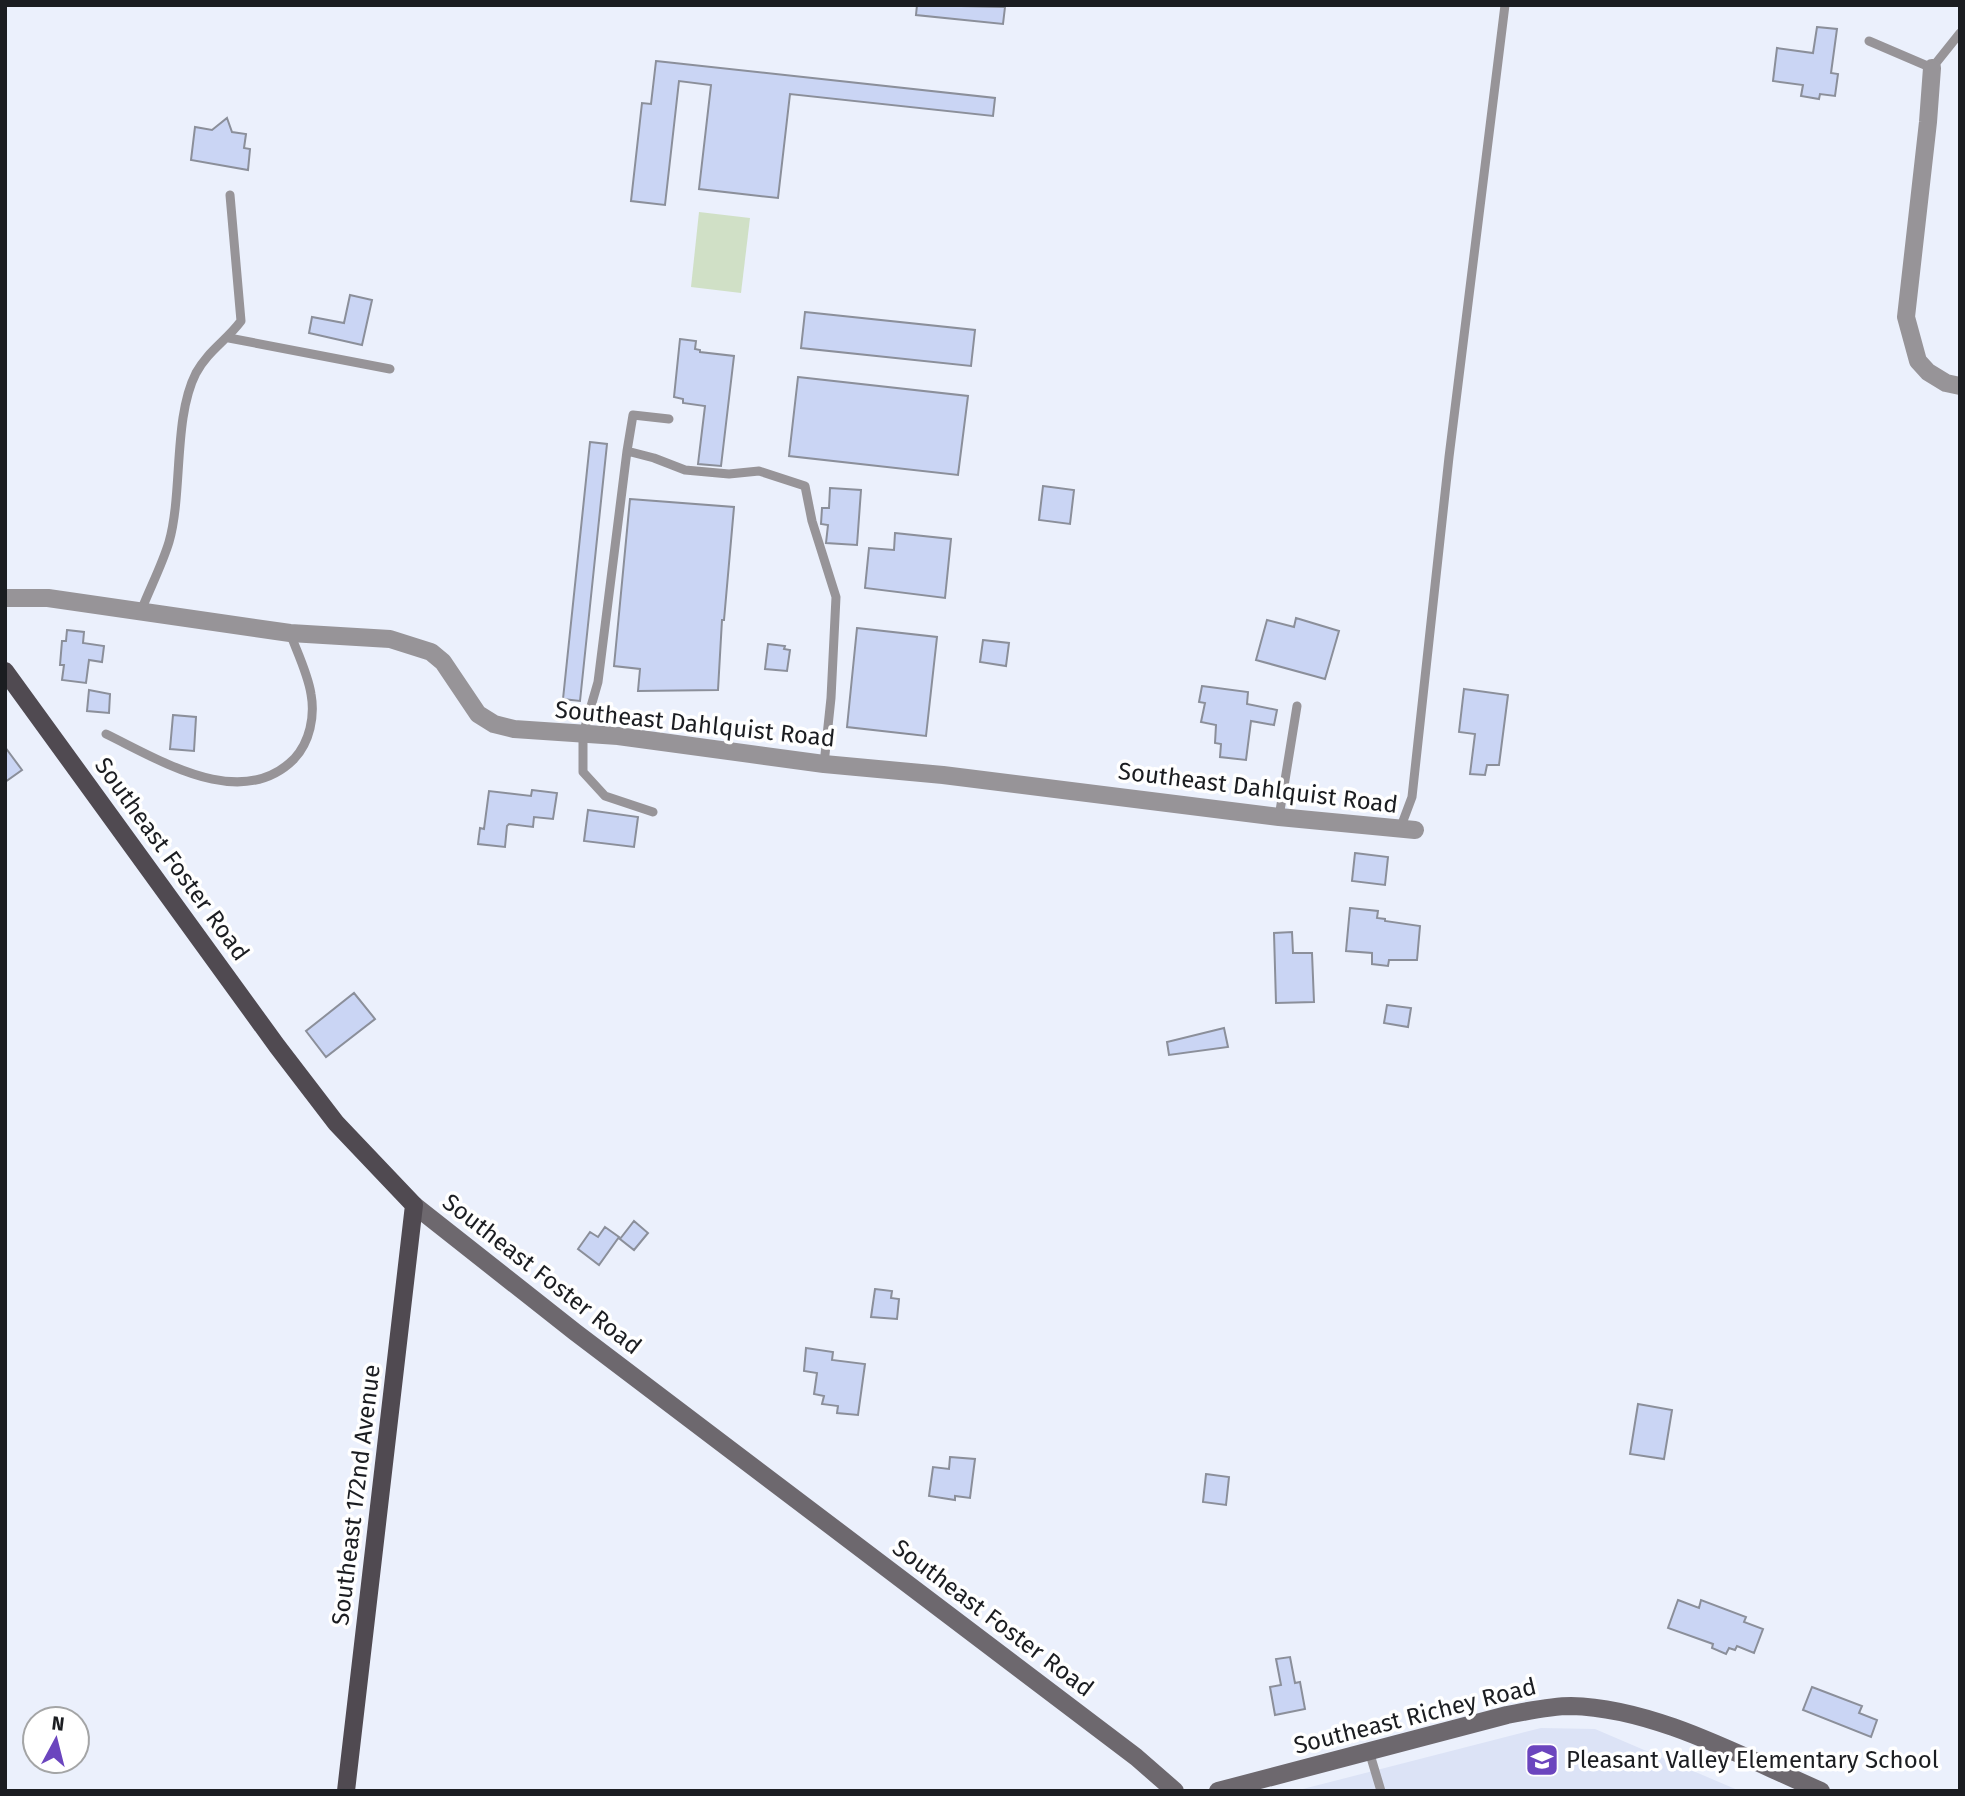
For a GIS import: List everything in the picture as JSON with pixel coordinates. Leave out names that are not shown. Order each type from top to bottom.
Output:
[{"type":"main road","name":"Southeast Foster Road","points":[[5,671],[328,1112],[414,1205],[514,1285],[1136,1757],[1175,1791]]},
{"type":"main road","name":"Southeast 172nd Avenue","points":[[346,1791],[414,1205]]},
{"type":"main road","name":"Southeast Richey Road","points":[[1217,1791],[1543,1708],[1588,1708],[1633,1715],[1821,1791]]},
{"type":"street","points":[[1932,68],[1906,317],[1918,361],[1928,372],[1946,383],[1960,386]]},
{"type":"street","name":"Southeast Dahlquist Road","points":[[5,598],[48,598],[290,633],[390,639],[431,652],[443,662],[478,714],[494,724],[514,729],[618,737],[824,764],[943,775],[1279,817],[1408,830]]},
{"type":"lane","points":[[1408,830],[1450,443],[1505,5]]},
{"type":"lane","points":[[1869,41],[1932,68],[1960,33]]},
{"type":"lane","points":[[141,611],[169,541],[186,405],[195,375],[211,352],[229,338],[241,321],[230,195]]},
{"type":"lane","points":[[229,338],[390,369]]},
{"type":"lane","points":[[653,812],[606,796],[583,772],[583,734],[598,682],[633,415],[669,419]]},
{"type":"lane","points":[[627,451],[685,470],[729,474],[760,471],[805,486],[812,521],[836,597],[831,698],[824,764]]},
{"type":"lane","points":[[106,734],[180,769],[222,782],[265,779],[284,769],[308,738],[312,717],[312,693],[290,633]]},
{"type":"lane","points":[[1279,817],[1297,706]]},
{"type":"lane","points":[[1369,1751],[1381,1791]]},
{"type":"shaded area","name":"Pleasant Valley Elementary School","points":[[1541,1728],[1595,1729],[1740,1791],[1295,1791]]},
{"type":"green space","points":[[699,212],[750,218],[741,293],[691,287]]},
{"type":"building","points":[[917,5],[1005,7],[1003,24],[916,15]]},
{"type":"building","points":[[1817,27],[1837,29],[1831,73],[1838,74],[1835,96],[1820,94],[1819,99],[1801,96],[1803,85],[1773,81],[1777,48],[1813,53]]},
{"type":"building","points":[[656,61],[995,98],[993,116],[790,94],[778,198],[699,189],[711,85],[679,81],[665,205],[631,201],[642,103],[651,104]]},
{"type":"building","points":[[227,118],[232,132],[246,134],[244,148],[250,149],[248,170],[191,160],[195,127],[212,130]]},
{"type":"building","points":[[350,295],[372,300],[362,345],[309,333],[312,317],[344,323]]},
{"type":"building","points":[[805,312],[975,330],[971,366],[801,348]]},
{"type":"building","points":[[680,339],[696,341],[695,349],[700,352],[734,356],[721,466],[698,464],[705,406],[683,403],[683,399],[674,397]]},
{"type":"building","points":[[798,377],[968,396],[958,475],[789,456]]},
{"type":"building","points":[[590,442],[607,444],[580,701],[563,699]]},
{"type":"building","points":[[1043,486],[1074,490],[1070,524],[1039,520]]},
{"type":"building","points":[[830,488],[861,490],[857,545],[826,543],[828,525],[821,524],[822,508],[829,508]]},
{"type":"building","points":[[630,499],[734,507],[722,620],[718,690],[638,691],[640,669],[614,666]]},
{"type":"building","points":[[895,533],[951,539],[945,598],[865,588],[869,548],[894,550]]},
{"type":"building","points":[[1296,618],[1339,631],[1325,679],[1256,660],[1267,620],[1294,627]]},
{"type":"building","points":[[857,628],[937,637],[926,736],[847,727]]},
{"type":"building","points":[[67,630],[84,632],[83,643],[104,646],[102,662],[89,660],[86,683],[62,680],[62,641],[66,641]]},
{"type":"building","points":[[983,640],[1009,643],[1006,666],[980,662]]},
{"type":"building","points":[[768,644],[785,646],[784,649],[790,650],[787,671],[765,669]]},
{"type":"building","points":[[1202,686],[1248,692],[1247,704],[1277,710],[1274,725],[1251,721],[1246,760],[1220,757],[1221,744],[1215,743],[1216,725],[1201,722],[1205,703],[1199,702]]},
{"type":"building","points":[[1464,689],[1508,695],[1499,765],[1487,765],[1485,775],[1470,774],[1475,734],[1459,732]]},
{"type":"building","points":[[89,690],[110,694],[109,713],[87,711]]},
{"type":"building","points":[[173,715],[196,717],[194,751],[170,749]]},
{"type":"building","points":[[5,747],[22,770],[5,782]]},
{"type":"building","points":[[532,790],[557,793],[553,819],[534,817],[533,827],[509,824],[505,847],[478,844],[480,828],[484,829],[489,791],[531,796]]},
{"type":"building","points":[[588,810],[638,817],[634,847],[584,841]]},
{"type":"building","points":[[1355,853],[1388,857],[1385,885],[1352,881]]},
{"type":"building","points":[[1350,908],[1378,911],[1377,918],[1385,921],[1420,926],[1417,960],[1389,960],[1388,966],[1372,964],[1372,953],[1346,951]]},
{"type":"building","points":[[1292,932],[1293,953],[1312,953],[1314,1002],[1276,1003],[1274,933]]},
{"type":"building","points":[[354,993],[375,1019],[326,1057],[306,1031]]},
{"type":"building","points":[[1387,1005],[1411,1008],[1408,1027],[1384,1023]]},
{"type":"building","points":[[1224,1028],[1228,1047],[1169,1055],[1167,1042]]},
{"type":"building","points":[[634,1221],[648,1233],[634,1250],[620,1239]]},
{"type":"building","points":[[605,1227],[619,1237],[599,1265],[578,1249],[590,1232],[598,1237]]},
{"type":"building","points":[[875,1289],[892,1291],[891,1298],[899,1299],[897,1319],[871,1317]]},
{"type":"building","points":[[806,1348],[833,1352],[832,1360],[865,1364],[858,1415],[837,1413],[838,1406],[822,1404],[824,1396],[814,1394],[817,1373],[804,1371]]},
{"type":"building","points":[[1638,1404],[1672,1410],[1664,1459],[1630,1454]]},
{"type":"building","points":[[950,1457],[975,1459],[970,1498],[955,1496],[955,1500],[929,1496],[933,1467],[949,1469]]},
{"type":"building","points":[[1206,1474],[1229,1477],[1226,1505],[1203,1502]]},
{"type":"building","points":[[1678,1600],[1699,1608],[1701,1600],[1746,1617],[1744,1622],[1763,1629],[1754,1653],[1737,1646],[1735,1650],[1729,1648],[1726,1654],[1712,1648],[1713,1644],[1668,1628]]},
{"type":"building","points":[[1290,1657],[1295,1683],[1300,1682],[1305,1709],[1275,1715],[1270,1687],[1281,1685],[1276,1659]]},
{"type":"building","points":[[1812,1687],[1862,1706],[1859,1713],[1877,1720],[1871,1737],[1803,1710]]},
{"type":"place","name":"Pleasant Valley Elementary School","points":[[1542,1760]]}]
